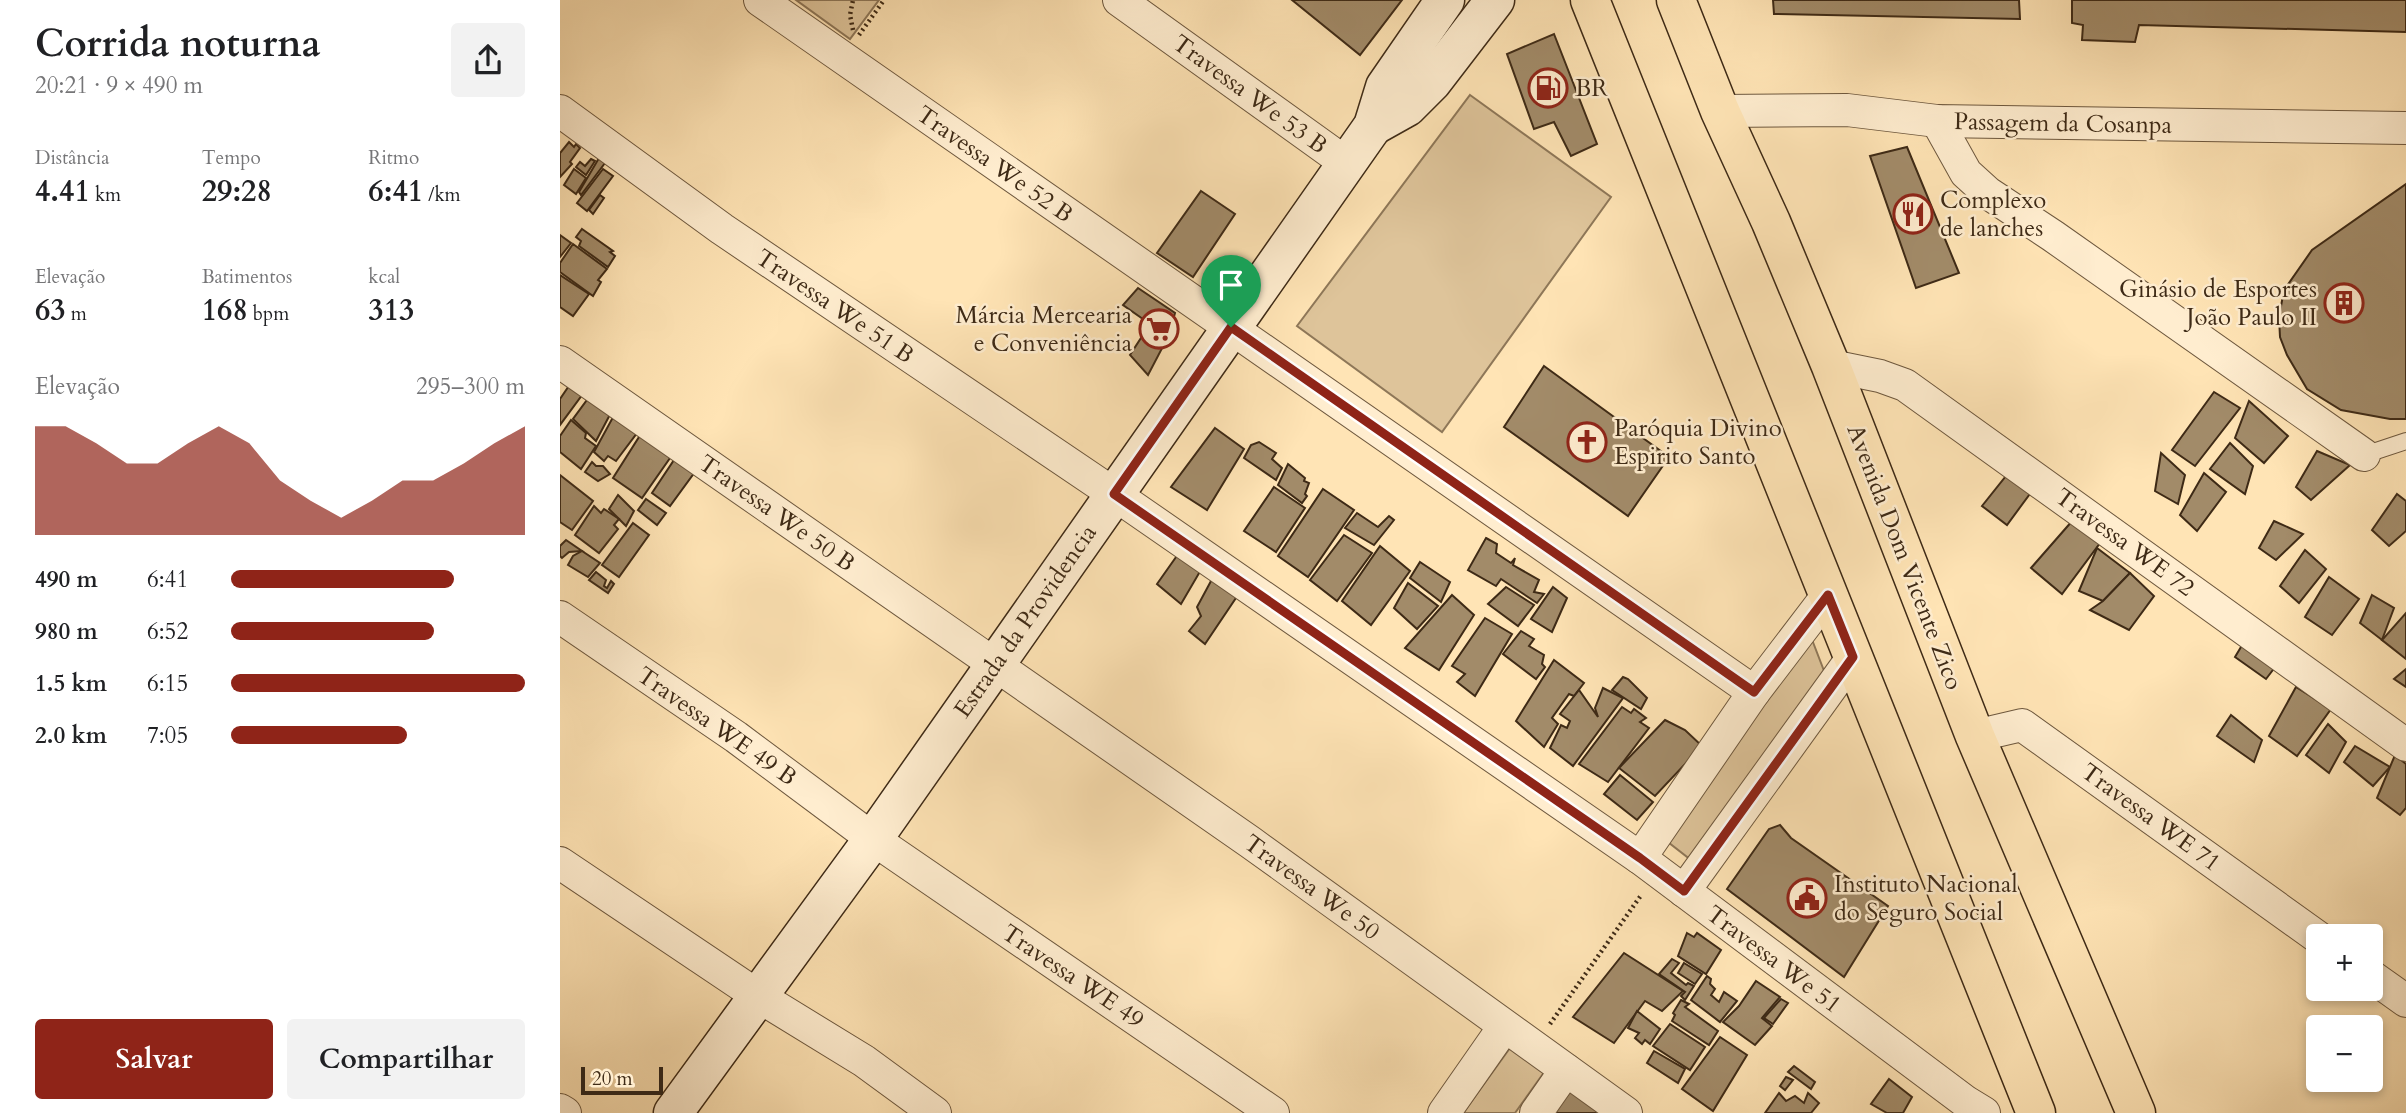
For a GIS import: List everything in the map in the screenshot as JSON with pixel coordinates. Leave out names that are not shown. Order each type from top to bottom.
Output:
[{"type":"main road","name":"Estrada da Providencia","points":[[673,1113],[873,839],[1373,126],[1385,87],[1445,0]]},
{"type":"main road","name":"Estrada da Providencia","points":[[1373,126],[1407,107],[1432,82],[1495,0]]},
{"type":"main road","points":[[1590,0],[2036,1113]]},
{"type":"main road","name":"Avenida Dom Vicente Zico","points":[[1676,0],[1720,111],[1772,222],[1831,366],[1975,736],[2136,1113]]},
{"type":"street","name":"Travessa We 52 B","points":[[760,0],[1754,692]]},
{"type":"street","name":"Travessa We 53 B","points":[[1119,0],[1346,163]]},
{"type":"street","name":"Passagem da Cosanpa","points":[[1720,111],[1847,110],[1937,121],[2406,128]]},
{"type":"street","name":"Travessa We 51 B","points":[[560,111],[722,229],[1114,494]]},
{"type":"street","points":[[1937,121],[1966,173],[1988,194],[2064,244],[2364,455]]},
{"type":"street","name":"Travessa We 50 B","points":[[560,362],[994,665]]},
{"type":"street","name":"Travessa WE 72","points":[[1831,366],[1880,376],[1905,386],[2406,745]]},
{"type":"street","name":"Travessa We 51","points":[[1114,494],[1649,865],[1984,1113]]},
{"type":"street","points":[[1649,865],[1754,692],[1828,595]]},
{"type":"street","name":"Travessa WE 49 B","points":[[560,617],[736,737],[873,839]]},
{"type":"street","points":[[1684,891],[1853,657]]},
{"type":"street","name":"Travessa We 50","points":[[994,665],[1250,842],[1626,1113]]},
{"type":"street","name":"Travessa WE 71","points":[[1975,736],[2022,725],[2306,929]]},
{"type":"street","name":"Travessa WE 49","points":[[873,839],[1273,1113]]},
{"type":"street","points":[[560,863],[758,996],[864,1061],[935,1113]]},
{"type":"street","points":[[2383,984],[2406,1001]]},
{"type":"street","points":[[1444,1113],[1504,1027]]},
{"type":"street","points":[[1536,1113],[1566,1070]]},
{"type":"street","points":[[560,1110],[565,1113]]},
{"type":"lane","points":[[2364,455],[2406,440]]},
{"type":"path","points":[[853,0],[850,15],[855,41],[884,0]]},
{"type":"path","points":[[1534,1048],[1649,865]]},
{"type":"shaded area","points":[[796,0],[879,0],[850,39]]},
{"type":"shaded area","points":[[1470,95],[1611,197],[1442,432],[1297,326]]},
{"type":"shaded area","points":[[1811,637],[1826,676],[1691,860],[1659,835]]},
{"type":"shaded area","points":[[1510,1048],[1545,1071],[1515,1113],[1463,1113]]},
{"type":"building","points":[[1292,0],[1402,0],[1360,55]]},
{"type":"building","points":[[1773,0],[2019,0],[2020,19],[1774,14]]},
{"type":"building","points":[[2072,0],[2406,0],[2406,32],[2139,25],[2135,42],[2082,40],[2083,25],[2072,23]]},
{"type":"building","name":"BR","points":[[1554,34],[1597,144],[1571,156],[1554,122],[1534,129],[1507,54]]},
{"type":"building","points":[[569,142],[580,148],[570,162],[572,164],[560,177],[560,153]]},
{"type":"building","name":"Complexo de lanches","points":[[1907,147],[1959,273],[1916,288],[1870,156]]},
{"type":"building","points":[[599,158],[605,163],[581,195],[579,192]]},
{"type":"building","points":[[591,159],[595,161],[586,175],[576,167],[580,162],[585,166]]},
{"type":"building","points":[[574,169],[586,178],[576,194],[564,185]]},
{"type":"building","points":[[603,169],[613,176],[587,211],[577,203]]},
{"type":"building","name":"Ginásio de Esportes João Paulo II","points":[[2406,184],[2406,419],[2390,419],[2341,410],[2307,389],[2280,337],[2279,317],[2284,290],[2312,250]]},
{"type":"building","points":[[1201,191],[1235,214],[1193,277],[1157,253]]},
{"type":"building","points":[[600,195],[604,198],[593,214],[589,210]]},
{"type":"building","points":[[582,229],[613,251],[610,252],[615,256],[608,267],[579,246],[581,241],[576,237]]},
{"type":"building","points":[[560,235],[571,243],[560,257]]},
{"type":"building","points":[[573,244],[607,269],[598,280],[601,282],[593,296],[560,272],[560,263]]},
{"type":"building","points":[[560,275],[589,294],[573,316],[560,307]]},
{"type":"building","name":"Márcia Mercearia e Conveniência","points":[[1138,288],[1175,313],[1169,335],[1148,375],[1130,355],[1150,324],[1123,305]]},
{"type":"building","name":"Paróquia Divino Espirito Santo","points":[[1544,366],[1669,457],[1628,516],[1504,427]]},
{"type":"building","points":[[575,377],[588,387],[560,425],[560,399]]},
{"type":"building","points":[[595,389],[614,407],[596,441],[573,419]]},
{"type":"building","points":[[2214,392],[2240,408],[2195,466],[2172,450]]},
{"type":"building","points":[[2249,401],[2288,436],[2264,463],[2235,438]]},
{"type":"building","points":[[618,408],[640,429],[616,461],[608,456],[604,461],[594,452]]},
{"type":"building","points":[[571,420],[586,433],[585,438],[596,446],[581,469],[560,452],[560,436]]},
{"type":"building","points":[[646,426],[677,448],[642,498],[613,478]]},
{"type":"building","points":[[1215,428],[1244,449],[1207,510],[1171,487]]},
{"type":"building","points":[[1259,442],[1276,453],[1272,459],[1282,468],[1276,480],[1244,458],[1251,445]]},
{"type":"building","points":[[2230,443],[2253,466],[2245,494],[2210,469]]},
{"type":"building","points":[[680,451],[700,465],[670,506],[652,493]]},
{"type":"building","points":[[2317,451],[2350,465],[2311,500],[2296,487]]},
{"type":"building","points":[[2161,453],[2185,475],[2178,504],[2155,491]]},
{"type":"building","points":[[592,462],[596,466],[603,466],[610,474],[598,481],[585,472]]},
{"type":"building","points":[[1288,464],[1309,483],[1305,494],[1307,496],[1302,503],[1278,485]]},
{"type":"building","points":[[2204,473],[2226,492],[2197,531],[2180,515]]},
{"type":"building","points":[[560,475],[593,501],[572,530],[560,522]]},
{"type":"building","points":[[2006,476],[2035,487],[2007,525],[1982,506]]},
{"type":"building","points":[[1274,487],[1305,508],[1276,552],[1244,531]]},
{"type":"building","points":[[1323,489],[1354,510],[1308,577],[1278,556]]},
{"type":"building","points":[[2397,494],[2406,501],[2406,531],[2389,546],[2372,530]]},
{"type":"building","points":[[618,495],[634,511],[626,526],[609,509]]},
{"type":"building","points":[[646,499],[666,513],[657,525],[638,510]]},
{"type":"building","points":[[594,506],[601,513],[604,509],[619,519],[614,525],[618,529],[599,553],[575,535]]},
{"type":"building","points":[[1357,513],[1378,527],[1389,516],[1394,520],[1374,545],[1345,528]]},
{"type":"building","points":[[2073,520],[2109,531],[2062,594],[2031,568]]},
{"type":"building","points":[[2274,521],[2303,534],[2276,560],[2259,548]]},
{"type":"building","points":[[633,523],[649,535],[619,577],[602,565]]},
{"type":"building","points":[[1344,535],[1372,553],[1337,601],[1310,580]]},
{"type":"building","points":[[1486,538],[1497,544],[1496,553],[1511,563],[1515,558],[1513,565],[1539,580],[1534,592],[1544,594],[1537,603],[1501,579],[1496,586],[1468,570]]},
{"type":"building","points":[[566,540],[582,551],[569,552],[562,558],[560,546]]},
{"type":"building","points":[[1380,546],[1410,571],[1371,625],[1342,601]]},
{"type":"building","points":[[2097,548],[2130,573],[2103,601],[2079,591]]},
{"type":"building","points":[[1181,550],[1205,563],[1181,604],[1157,584]]},
{"type":"building","points":[[2305,550],[2326,569],[2299,603],[2280,586]]},
{"type":"building","points":[[582,551],[600,563],[588,577],[568,565],[573,556]]},
{"type":"building","points":[[1420,562],[1450,582],[1441,602],[1410,578]]},
{"type":"building","points":[[1218,568],[1244,586],[1205,644],[1189,631],[1201,616],[1197,607]]},
{"type":"building","points":[[596,572],[606,580],[604,586],[607,588],[611,581],[614,584],[608,593],[589,580]]},
{"type":"building","points":[[2130,573],[2154,596],[2129,630],[2090,610],[2103,601]]},
{"type":"building","points":[[2329,577],[2359,599],[2332,635],[2305,617]]},
{"type":"building","points":[[1408,583],[1438,606],[1417,629],[1394,608]]},
{"type":"building","points":[[1506,587],[1534,605],[1518,626],[1488,604]]},
{"type":"building","points":[[1553,587],[1567,598],[1552,632],[1531,619]]},
{"type":"building","points":[[1452,595],[1474,615],[1439,670],[1405,648]]},
{"type":"building","points":[[2372,595],[2394,608],[2382,640],[2360,623]]},
{"type":"building","points":[[2406,613],[2406,659],[2382,640]]},
{"type":"building","points":[[1485,618],[1512,634],[1475,696],[1457,682],[1465,674],[1452,666]]},
{"type":"building","points":[[1521,631],[1534,639],[1529,646],[1544,655],[1542,664],[1545,667],[1536,679],[1503,654]]},
{"type":"building","points":[[2247,637],[2279,662],[2266,679],[2235,657]]},
{"type":"building","points":[[1554,660],[1584,683],[1574,696],[1569,694],[1552,718],[1558,724],[1544,747],[1516,721]]},
{"type":"building","points":[[2406,669],[2406,687],[2394,679]]},
{"type":"building","points":[[1623,677],[1647,698],[1641,709],[1612,690]]},
{"type":"building","points":[[2296,687],[2331,709],[2297,756],[2269,736]]},
{"type":"building","points":[[1603,688],[1623,698],[1573,766],[1550,748],[1561,725],[1567,728],[1570,721],[1560,714],[1579,690],[1598,717],[1595,708]]},
{"type":"building","points":[[1622,707],[1631,713],[1634,709],[1646,718],[1640,722],[1649,728],[1608,782],[1579,764]]},
{"type":"building","points":[[2231,715],[2262,740],[2254,762],[2217,736]]},
{"type":"building","points":[[1665,720],[1685,730],[1702,746],[1655,796],[1619,768]]},
{"type":"building","points":[[2328,724],[2346,742],[2329,773],[2306,755]]},
{"type":"building","points":[[2355,746],[2390,767],[2373,786],[2344,762]]},
{"type":"building","points":[[2395,755],[2406,764],[2406,808],[2400,815],[2377,798]]},
{"type":"building","points":[[1620,775],[1653,802],[1637,820],[1604,794]]},
{"type":"building","name":"Instituto Nacional do Seguro Social","points":[[1780,825],[1791,838],[1888,906],[1844,977],[1727,889],[1769,829]]},
{"type":"building","points":[[1687,933],[1694,937],[1697,933],[1721,950],[1706,974],[1678,956]]},
{"type":"building","points":[[1624,953],[1683,991],[1662,1011],[1645,1001],[1614,1043],[1573,1017]]},
{"type":"building","points":[[1672,959],[1679,963],[1671,973],[1686,985],[1688,983],[1694,986],[1685,1000],[1681,996],[1685,992],[1659,974]]},
{"type":"building","points":[[1684,963],[1702,974],[1695,984],[1678,973]]},
{"type":"building","points":[[1707,976],[1715,989],[1711,995],[1719,1002],[1724,992],[1737,1001],[1720,1022],[1691,1000]]},
{"type":"building","points":[[1756,981],[1780,997],[1762,1018],[1772,1026],[1755,1045],[1723,1022],[1739,1006]]},
{"type":"building","points":[[1781,999],[1788,1003],[1773,1024],[1764,1018]]},
{"type":"building","points":[[1681,1000],[1689,1004],[1685,1007],[1718,1031],[1709,1045],[1672,1021],[1675,1015],[1673,1013]]},
{"type":"building","points":[[1637,1011],[1660,1029],[1650,1044],[1645,1040],[1642,1044],[1635,1038],[1639,1033],[1628,1028]]},
{"type":"building","points":[[1670,1024],[1705,1047],[1690,1070],[1653,1046]]},
{"type":"building","points":[[1720,1037],[1747,1055],[1713,1111],[1682,1089]]},
{"type":"building","points":[[1654,1051],[1685,1069],[1678,1083],[1647,1063]]},
{"type":"building","points":[[1794,1066],[1815,1082],[1811,1089],[1788,1072]]},
{"type":"building","points":[[1786,1077],[1793,1080],[1785,1090],[1780,1086]]},
{"type":"building","points":[[1889,1079],[1912,1097],[1903,1113],[1887,1113],[1871,1104]]},
{"type":"building","points":[[1566,1088],[1598,1110],[1596,1113],[1546,1113]]},
{"type":"building","points":[[1779,1093],[1786,1101],[1795,1096],[1804,1103],[1808,1093],[1819,1103],[1811,1113],[1765,1113]]},
{"type":"place","name":"BR","points":[[1548,88]]},
{"type":"place","name":"Complexo de lanches","points":[[1913,214]]},
{"type":"place","name":"Ginásio de Esportes João Paulo II","points":[[2344,303]]},
{"type":"place","name":"Márcia Mercearia e Conveniência","points":[[1159,329]]},
{"type":"place","name":"Paróquia Divino Espirito Santo","points":[[1587,442]]},
{"type":"place","name":"Instituto Nacional do Seguro Social","points":[[1807,898]]},
{"type":"route","points":[[1231,327],[1754,692],[1828,595],[1853,657],[1684,891],[1114,494],[1231,327]]}]
